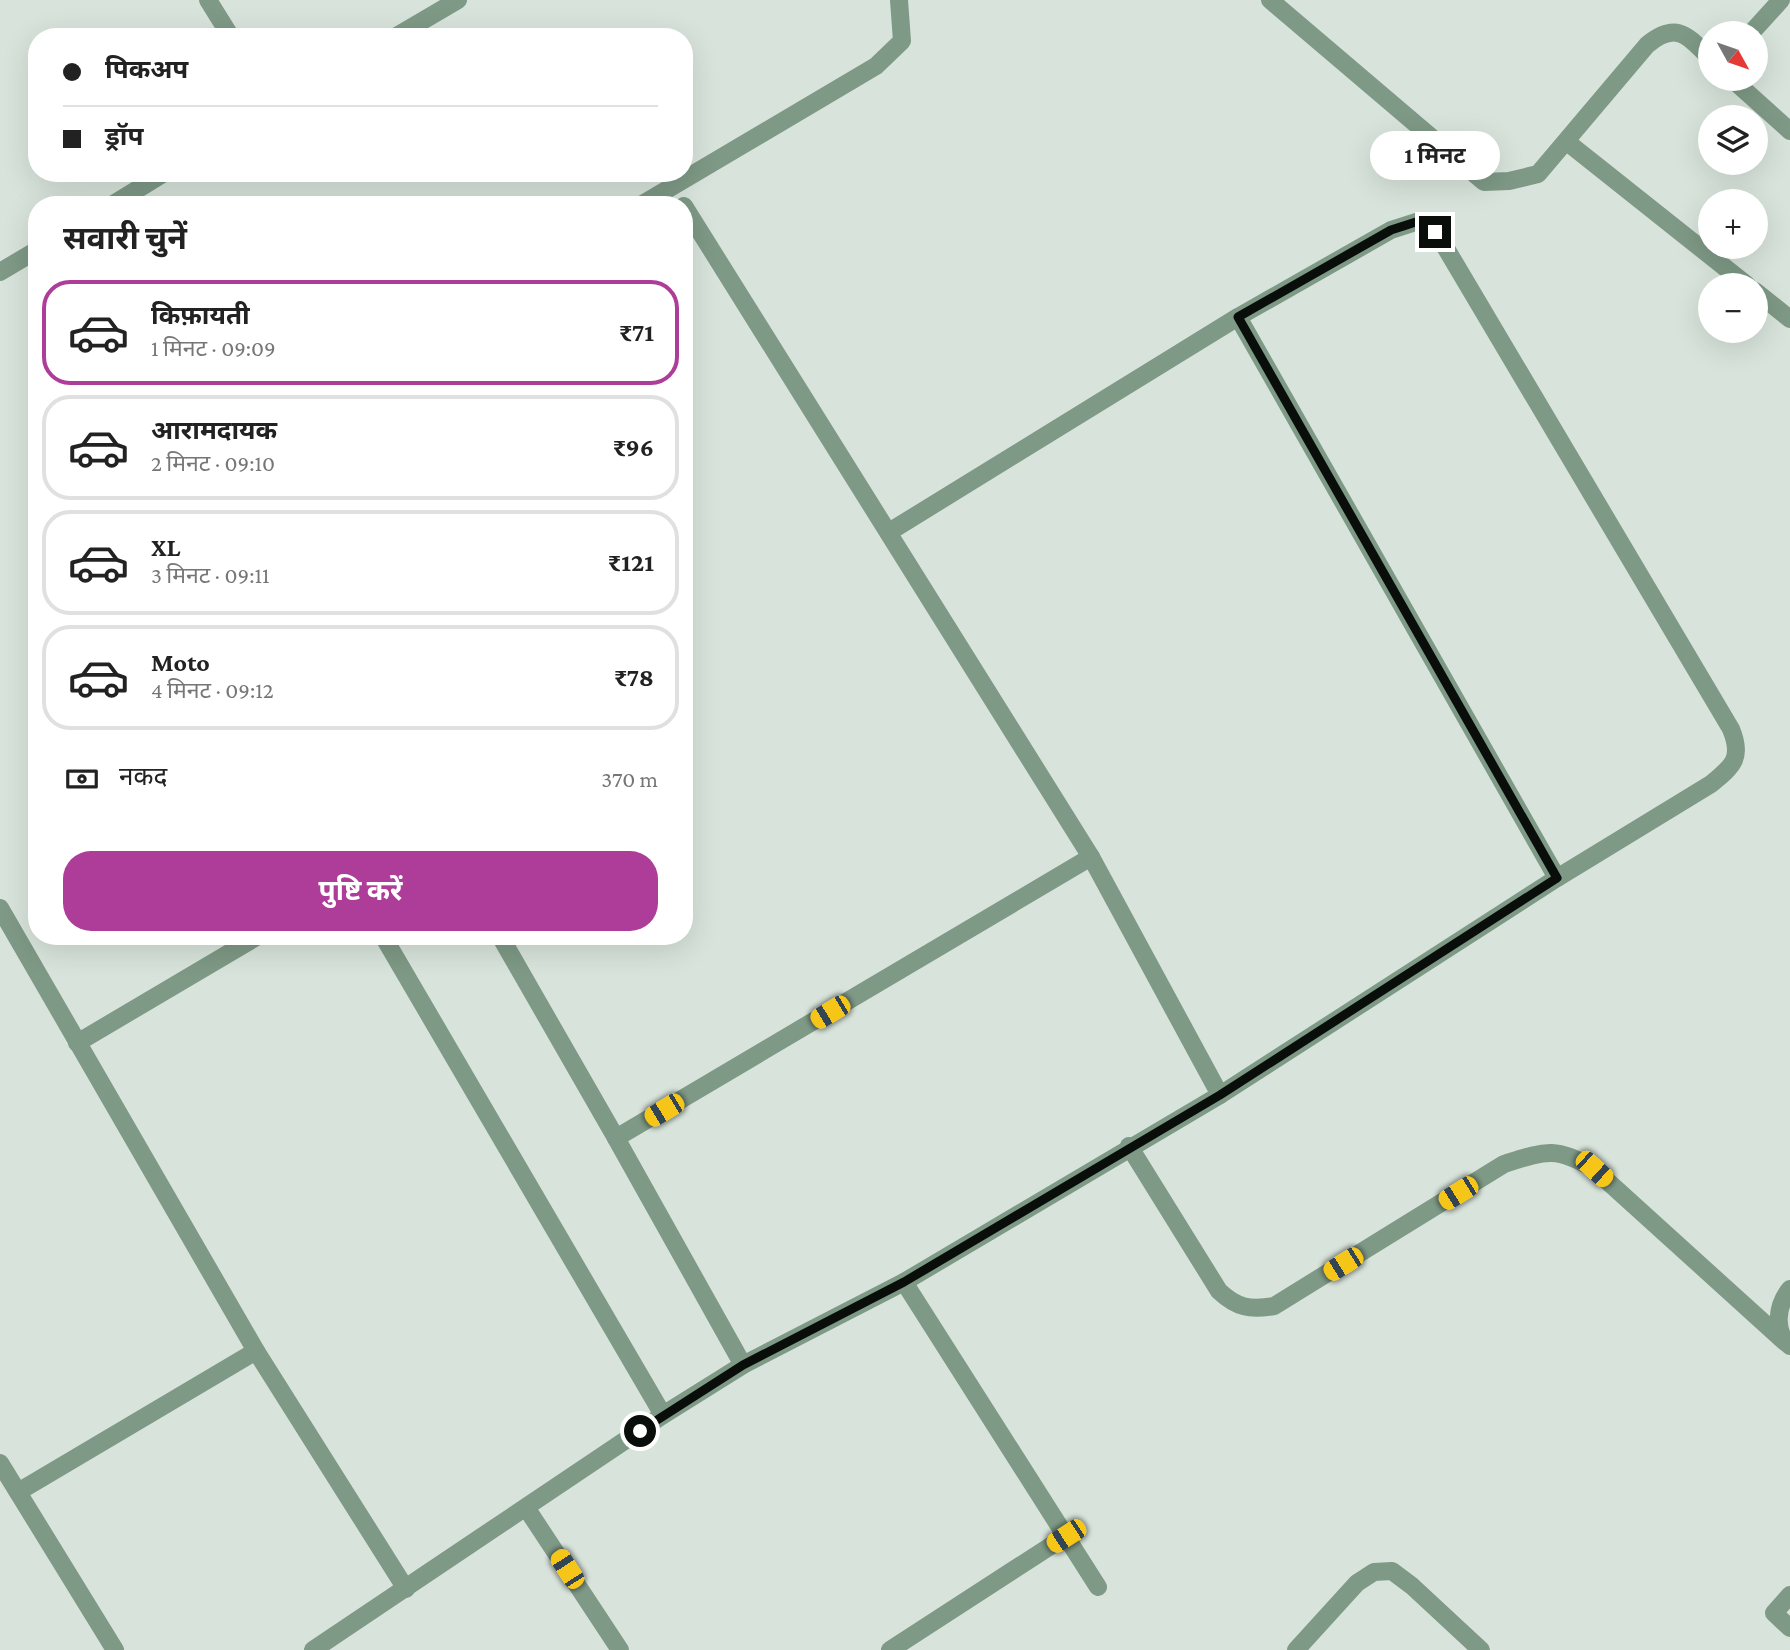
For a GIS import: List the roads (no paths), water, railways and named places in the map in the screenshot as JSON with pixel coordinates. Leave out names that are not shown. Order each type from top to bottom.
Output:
[{"type":"street","points":[[209,0],[226,28]]},
{"type":"street","points":[[410,28],[458,0]]},
{"type":"street","points":[[693,174],[876,66],[902,41],[899,0]]},
{"type":"street","points":[[1270,0],[1484,182],[1509,181],[1538,174],[1647,45],[1662,32],[1676,31],[1690,38],[1698,46]]},
{"type":"street","points":[[1762,21],[1781,0]]},
{"type":"street","points":[[1745,91],[1790,131]]},
{"type":"street","points":[[1567,142],[1732,273]]},
{"type":"street","points":[[127,196],[149,182]]},
{"type":"street","points":[[655,196],[679,182]]},
{"type":"street","points":[[672,186],[678,196]]},
{"type":"street","points":[[693,219],[1091,857],[1220,1095]]},
{"type":"street","points":[[313,1650],[527,1509],[663,1415],[743,1365],[904,1282],[1129,1146],[1220,1095],[1557,878],[1711,784],[1732,766],[1738,745],[1731,729],[1435,232],[1419,221],[1391,230],[1238,317],[889,533]]},
{"type":"street","points":[[0,272],[28,255]]},
{"type":"street","points":[[1768,301],[1790,319]]},
{"type":"street","points":[[1238,317],[1557,878]]},
{"type":"street","points":[[616,1138],[1091,857]]},
{"type":"street","points":[[0,908],[256,1351],[406,1589]]},
{"type":"street","points":[[77,1043],[243,945]]},
{"type":"street","points":[[388,945],[663,1415]]},
{"type":"street","points":[[504,945],[743,1365]]},
{"type":"street","points":[[1129,1146],[1219,1291],[1233,1305],[1254,1310],[1274,1307],[1504,1164],[1540,1152],[1569,1154],[1594,1169],[1787,1344]]},
{"type":"street","points":[[904,1282],[1098,1587]]},
{"type":"street","points":[[1787,1344],[1778,1318],[1783,1298],[1790,1289]]},
{"type":"street","points":[[18,1492],[256,1351]]},
{"type":"street","points":[[0,1463],[115,1650]]},
{"type":"street","points":[[527,1509],[620,1650]]},
{"type":"street","points":[[890,1650],[1066,1536]]},
{"type":"street","points":[[1296,1650],[1357,1583],[1374,1572],[1392,1571],[1481,1650]]},
{"type":"street","points":[[1790,1595],[1774,1613],[1790,1628]]}]
